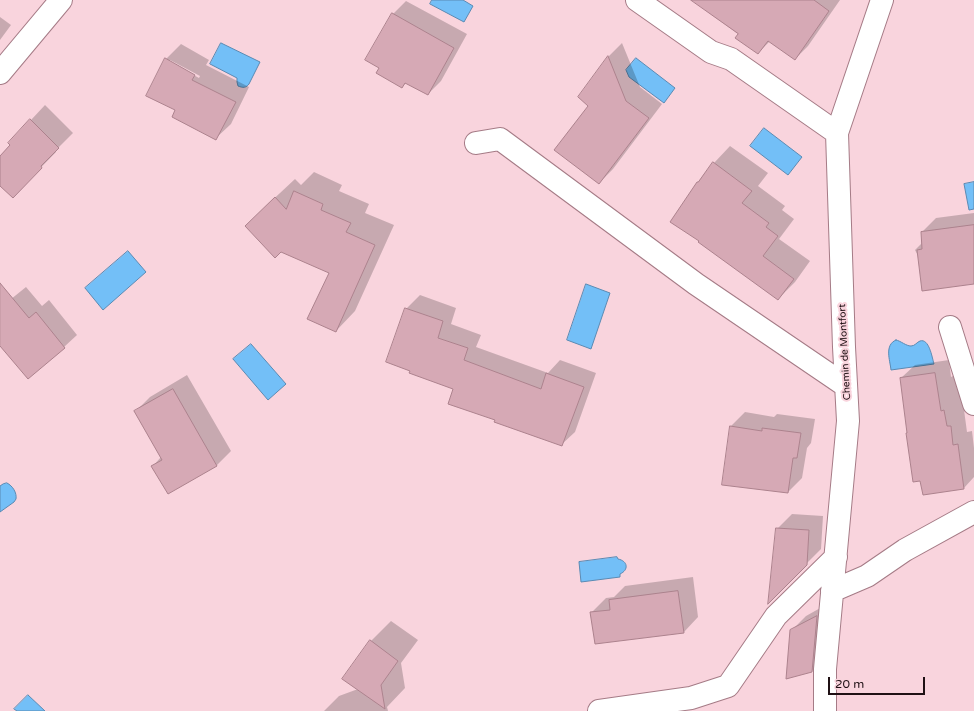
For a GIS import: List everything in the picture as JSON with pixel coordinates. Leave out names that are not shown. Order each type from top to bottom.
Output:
[{"type":"street","points":[[0,73],[61,0]]},
{"type":"street","points":[[638,0],[711,52],[731,59],[837,133]]},
{"type":"street","name":"Chemin de Montfort","points":[[825,711],[825,669],[848,421],[837,133],[882,0]]},
{"type":"street","points":[[476,143],[500,138],[696,284],[846,386]]},
{"type":"street","points":[[950,327],[974,404]]},
{"type":"street","points":[[832,591],[867,576],[905,550],[974,512]]},
{"type":"street","points":[[600,711],[691,698],[728,686],[776,616],[836,558]]},
{"type":"water","points":[[432,0],[463,0],[473,6],[464,22],[430,4]]},
{"type":"water","points":[[221,43],[260,62],[246,87],[238,86],[237,78],[210,64]]},
{"type":"water","points":[[636,58],[675,88],[664,103],[629,77],[626,70]]},
{"type":"water","points":[[764,128],[802,157],[788,175],[750,146]]},
{"type":"water","points":[[974,182],[974,209],[969,210],[964,184]]},
{"type":"water","points":[[128,251],[146,272],[103,310],[85,288]]},
{"type":"water","points":[[586,284],[610,293],[591,349],[567,340]]},
{"type":"water","points":[[896,340],[911,346],[920,341],[926,342],[930,349],[934,364],[891,370],[889,349],[892,342]]},
{"type":"water","points":[[251,344],[286,384],[268,400],[233,359]]},
{"type":"water","points":[[7,483],[14,490],[16,499],[0,512],[0,486]]},
{"type":"water","points":[[617,557],[624,562],[626,566],[625,570],[620,574],[620,577],[581,582],[579,562]]},
{"type":"water","points":[[28,695],[45,711],[17,711],[14,709]]},
{"type":"building","points":[[691,0],[814,0],[829,11],[795,60],[768,41],[758,54],[735,38],[738,34]]},
{"type":"building","points":[[392,13],[454,48],[428,95],[405,83],[402,88],[376,73],[379,68],[365,60]]},
{"type":"building","points":[[608,56],[626,101],[649,118],[599,184],[554,150],[588,106],[578,97]]},
{"type":"building","points":[[165,58],[195,75],[192,80],[236,102],[216,140],[172,117],[175,110],[146,96]]},
{"type":"building","points":[[30,119],[59,148],[13,198],[0,186],[0,156],[10,145],[8,143]]},
{"type":"building","points":[[713,162],[752,191],[742,203],[769,223],[766,227],[778,236],[763,256],[794,279],[778,300],[698,242],[699,241],[670,222],[697,182]]},
{"type":"building","points":[[294,191],[323,204],[321,210],[351,223],[346,232],[375,245],[336,332],[307,319],[329,273],[281,252],[275,258],[245,226],[275,197],[286,209]]},
{"type":"building","points":[[974,225],[974,284],[922,291],[917,250],[922,249],[921,232]]},
{"type":"building","points":[[0,283],[29,318],[36,312],[65,348],[28,379],[0,346]]},
{"type":"building","points":[[405,308],[443,321],[438,338],[468,348],[464,360],[541,389],[546,373],[584,387],[562,446],[494,422],[495,420],[448,404],[453,389],[409,373],[410,371],[386,362]]},
{"type":"building","points":[[935,373],[941,411],[944,410],[947,426],[951,426],[953,445],[958,444],[964,489],[923,495],[920,481],[913,482],[900,378]]},
{"type":"building","points":[[173,389],[217,466],[168,494],[151,466],[162,460],[134,411]]},
{"type":"building","points":[[730,426],[762,431],[762,428],[801,433],[797,458],[793,458],[788,493],[722,485]]},
{"type":"building","points":[[776,528],[809,530],[807,565],[768,604]]},
{"type":"building","points":[[678,591],[684,633],[595,644],[590,612],[610,610],[609,600]]},
{"type":"building","points":[[817,616],[812,672],[786,679],[790,630]]},
{"type":"building","points":[[370,640],[398,661],[381,685],[385,709],[342,679]]}]
